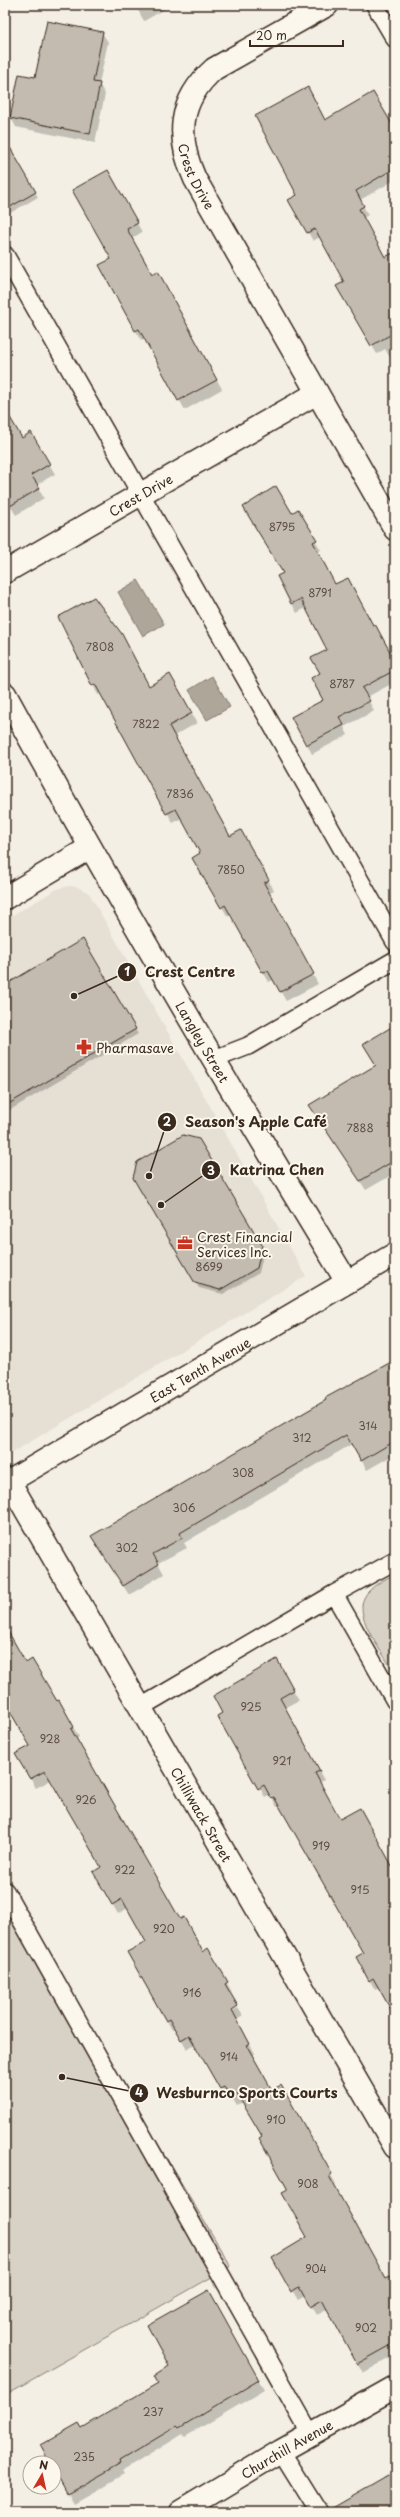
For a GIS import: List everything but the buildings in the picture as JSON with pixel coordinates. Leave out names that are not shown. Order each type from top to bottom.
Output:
[{"type":"street","name":"Crest Drive","points":[[327,5],[214,69],[192,94],[185,115],[183,131],[186,154],[195,179],[395,529]]},
{"type":"street","name":"Crest Drive","points":[[5,572],[317,393]]},
{"type":"street","name":"Langley Street","points":[[5,694],[89,848],[175,992],[212,1060],[347,1282]]},
{"type":"street","points":[[5,898],[89,848]]},
{"type":"street","name":"East Tenth Avenue","points":[[7,1482],[395,1254]]},
{"type":"street","name":"Chilliwack Street","points":[[7,1482],[394,2141]]},
{"type":"street","name":"Churchill Avenue","points":[[180,2512],[281,2451],[395,2387]]},
{"type":"lane","points":[[375,5],[395,39]]},
{"type":"lane","points":[[5,255],[395,942]]},
{"type":"lane","points":[[212,1060],[248,1046],[395,960]]},
{"type":"lane","points":[[140,1707],[334,1594],[395,1561]]},
{"type":"lane","points":[[334,1594],[395,1701]]},
{"type":"lane","points":[[5,1891],[311,2435]]},
{"type":"lane","points":[[281,2451],[319,2512]]},
{"type":"shaded area","points":[[138,580],[164,624],[143,636],[118,592]]},
{"type":"shaded area","points":[[212,676],[230,707],[207,720],[189,690]]},
{"type":"shaded area","points":[[69,886],[77,887],[89,893],[306,1276],[5,1457],[5,920],[57,889]]},
{"type":"shaded area","points":[[395,1574],[395,1673],[378,1647],[367,1626],[363,1616],[362,1606],[364,1598],[370,1590]]},
{"type":"shaded area","points":[[5,1888],[231,2266],[5,2395]]},
{"type":"place","name":"Crest Centre","points":[[74,996]]},
{"type":"place","name":"Pharmasave","points":[[84,1047]]},
{"type":"place","name":"Season's Apple Café","points":[[149,1176]]},
{"type":"place","name":"Katrina Chen","points":[[161,1205]]},
{"type":"place","name":"Crest Financial Services Inc.","points":[[185,1243]]},
{"type":"place","name":"Wesburnco Sports Courts","points":[[62,2077]]}]
